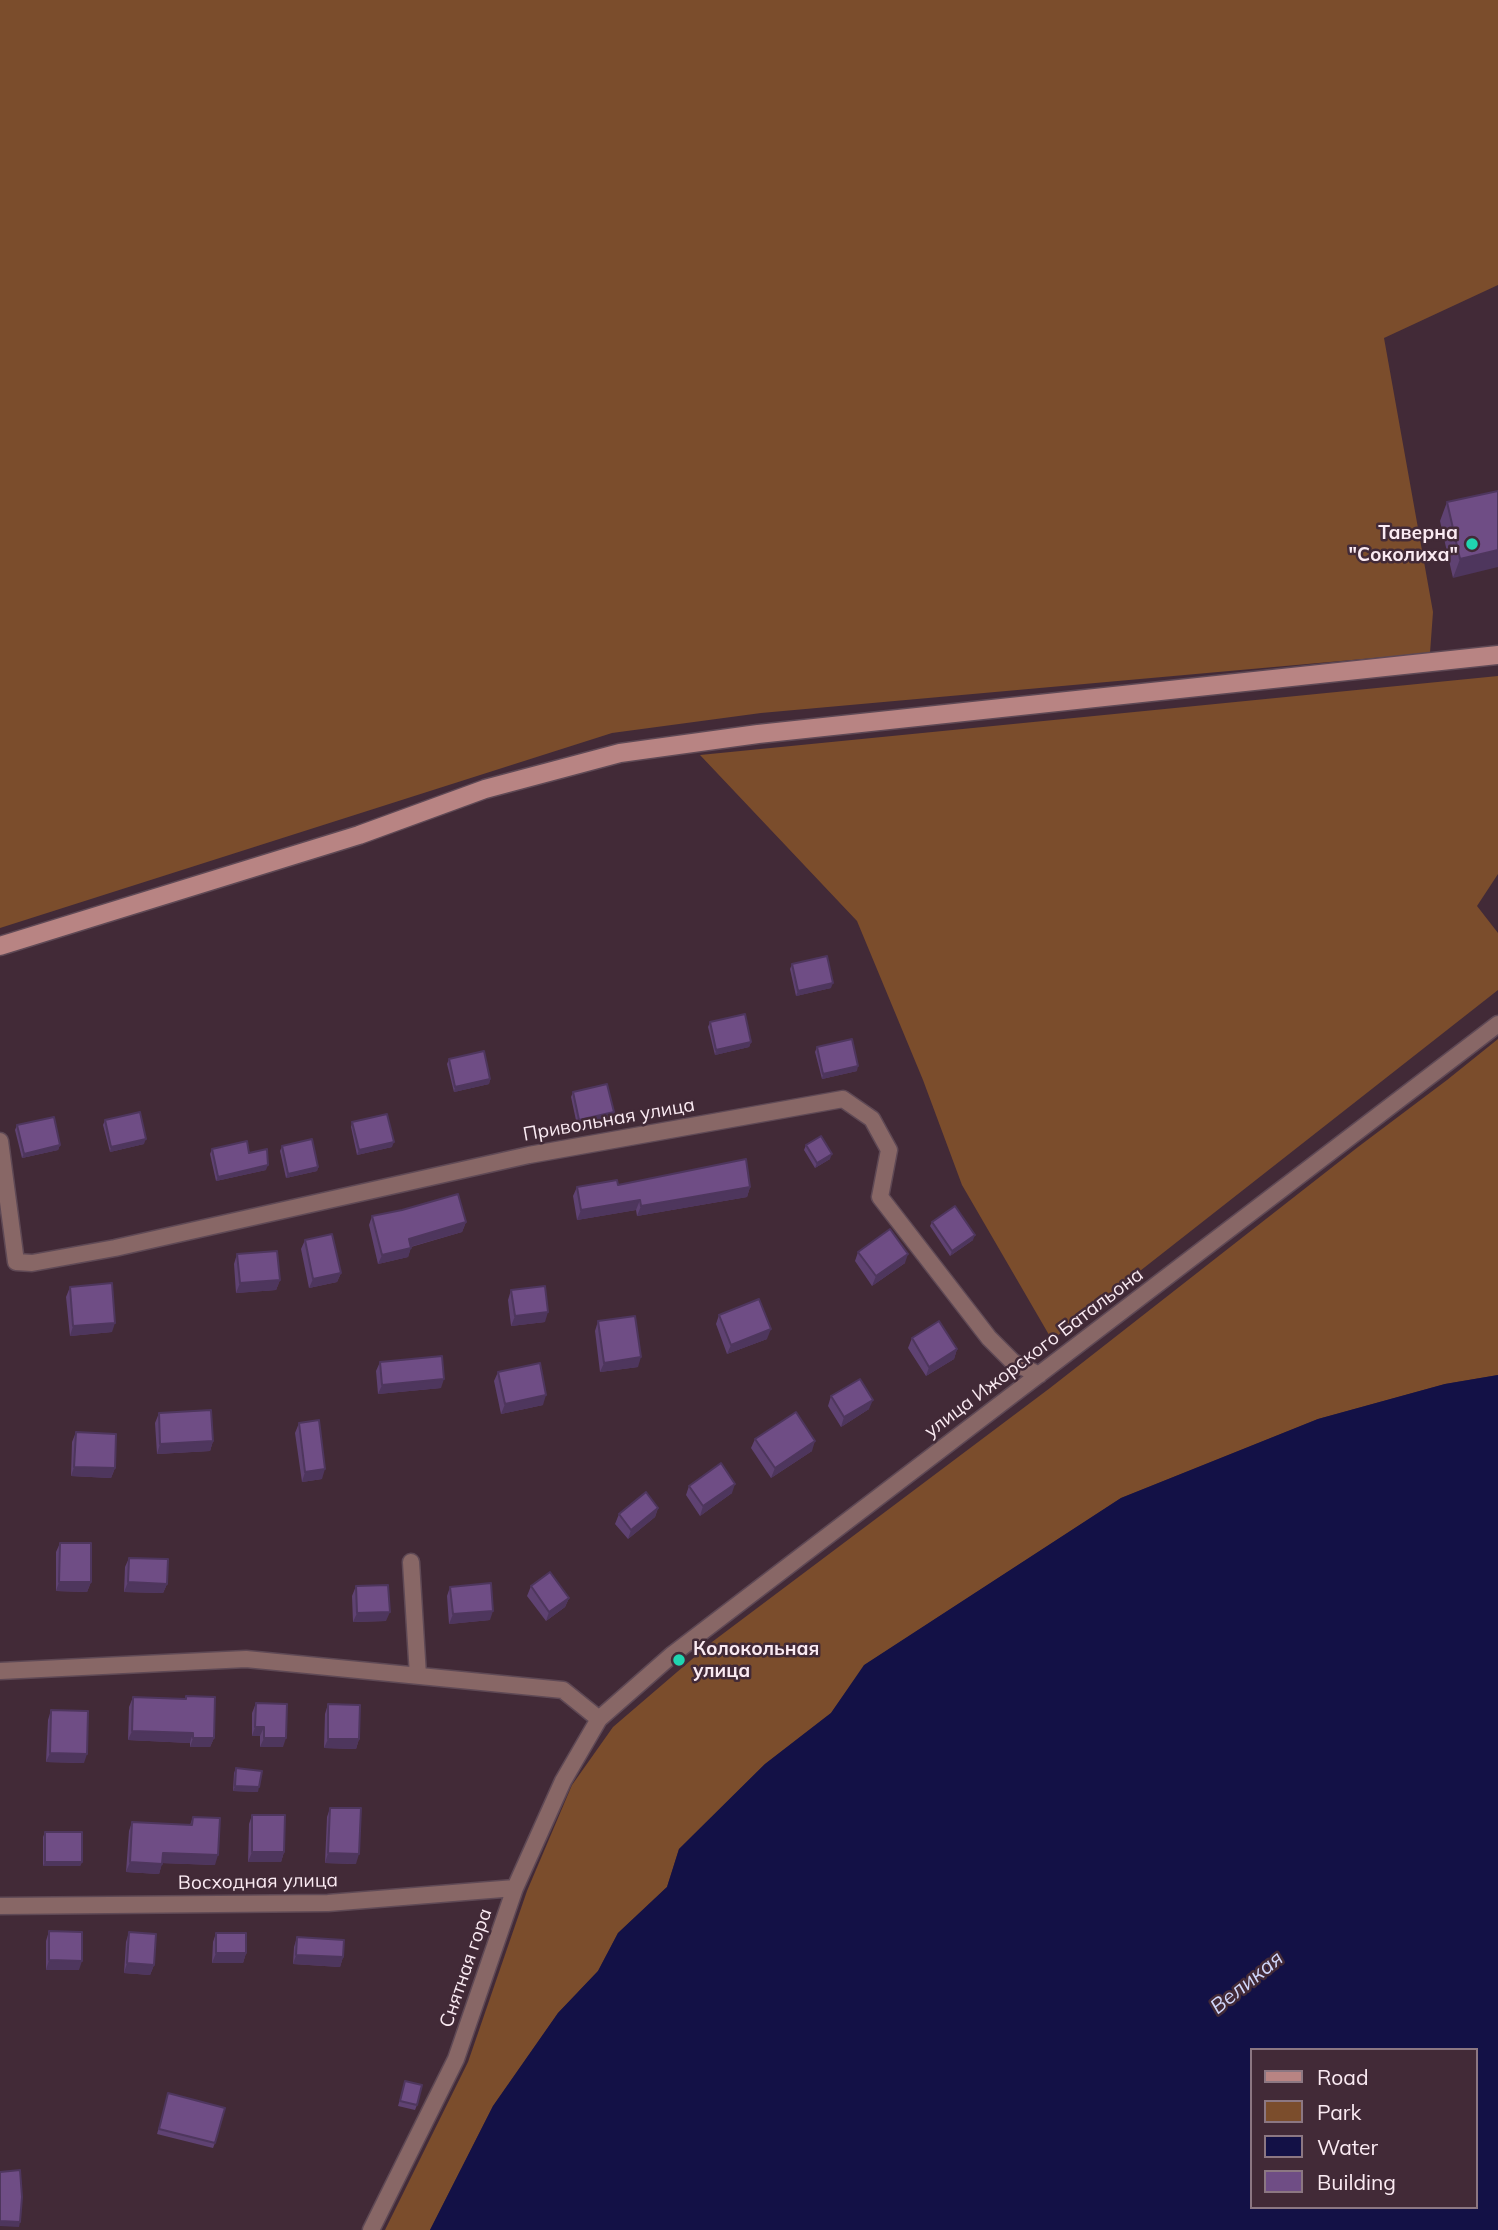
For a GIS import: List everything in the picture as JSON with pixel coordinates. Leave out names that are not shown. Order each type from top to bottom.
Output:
[{"type":"street","points":[[0,946],[359,835],[485,789],[620,753],[771,733],[1498,655]]},
{"type":"street","name":"улица Ижорского Батальона","points":[[599,1719],[673,1654],[1498,1024]]},
{"type":"street","name":"Привольная улица","points":[[0,1141],[16,1262],[32,1262],[115,1248],[529,1155],[843,1100],[872,1119],[889,1150],[880,1197],[989,1338],[1013,1362],[1039,1375]]},
{"type":"street","points":[[411,1562],[418,1676]]},
{"type":"street","points":[[0,1671],[246,1659],[563,1690],[599,1719]]},
{"type":"street","name":"Снятная гора","points":[[371,2230],[456,2059],[516,1888],[563,1781],[599,1719]]},
{"type":"street","name":"Восходная улица","points":[[0,1906],[328,1903],[516,1888]]},
{"type":"green space","points":[[0,0],[1498,0],[1498,285],[1384,338],[1433,612],[1430,653],[761,713],[612,733],[0,928]]},
{"type":"green space","points":[[1498,676],[1498,874],[1477,906],[1498,933],[1498,990],[1052,1340],[962,1185],[923,1080],[857,921],[700,755]]},
{"type":"green space","points":[[1498,1039],[1498,1375],[1445,1384],[1318,1419],[1121,1498],[865,1665],[831,1713],[765,1764],[679,1849],[667,1887],[618,1933],[598,1971],[558,2013],[493,2106],[430,2230],[385,2230],[468,2062],[527,1891],[572,1785],[613,1727],[712,1642],[1050,1388]]},
{"type":"water","name":"Великая","points":[[1498,1375],[1498,2230],[430,2230],[493,2106],[558,2013],[598,1971],[618,1933],[667,1887],[679,1849],[765,1764],[831,1713],[864,1665],[1121,1498],[1318,1419],[1445,1384]]},
{"type":"building","points":[[1498,491],[1498,550],[1460,559],[1447,502]]},
{"type":"building","points":[[827,956],[833,983],[798,991],[792,964]]},
{"type":"building","points":[[745,1014],[751,1042],[716,1050],[710,1022]]},
{"type":"building","points":[[852,1039],[858,1066],[823,1074],[817,1047]]},
{"type":"building","points":[[484,1051],[490,1079],[455,1087],[449,1059]]},
{"type":"building","points":[[607,1084],[614,1112],[579,1120],[573,1092]]},
{"type":"building","points":[[140,1112],[146,1139],[111,1147],[105,1120]]},
{"type":"building","points":[[387,1114],[394,1142],[359,1150],[352,1122]]},
{"type":"building","points":[[54,1117],[60,1145],[24,1154],[17,1125]]},
{"type":"building","points":[[821,1136],[832,1154],[817,1163],[806,1145]]},
{"type":"building","points":[[312,1139],[318,1167],[288,1174],[282,1146]]},
{"type":"building","points":[[247,1141],[249,1153],[267,1149],[268,1165],[218,1177],[212,1149]]},
{"type":"building","points":[[746,1159],[750,1187],[641,1206],[640,1200],[581,1210],[577,1187],[617,1180],[618,1185]]},
{"type":"building","points":[[458,1194],[466,1222],[409,1239],[411,1248],[382,1255],[372,1216]]},
{"type":"building","points":[[955,1206],[975,1235],[952,1251],[932,1222]]},
{"type":"building","points":[[890,1229],[908,1254],[876,1276],[858,1252]]},
{"type":"building","points":[[332,1234],[341,1273],[313,1279],[305,1240]]},
{"type":"building","points":[[277,1251],[280,1280],[240,1283],[237,1254]]},
{"type":"building","points":[[112,1283],[115,1323],[73,1326],[70,1287]]},
{"type":"building","points":[[545,1286],[548,1312],[515,1316],[511,1290]]},
{"type":"building","points":[[759,1299],[771,1329],[731,1345],[719,1315]]},
{"type":"building","points":[[635,1316],[641,1357],[604,1363],[598,1321]]},
{"type":"building","points":[[939,1321],[957,1349],[929,1367],[912,1338]]},
{"type":"building","points":[[442,1356],[444,1379],[382,1385],[380,1362]]},
{"type":"building","points":[[540,1363],[546,1395],[505,1404],[498,1372]]},
{"type":"building","points":[[860,1379],[873,1400],[844,1417],[831,1396]]},
{"type":"building","points":[[211,1410],[213,1441],[160,1444],[159,1413]]},
{"type":"building","points":[[796,1412],[815,1441],[775,1468],[755,1439]]},
{"type":"building","points":[[319,1420],[325,1469],[305,1472],[299,1423]]},
{"type":"building","points":[[76,1432],[116,1434],[115,1468],[74,1467]]},
{"type":"building","points":[[721,1463],[735,1484],[703,1506],[689,1486]]},
{"type":"building","points":[[646,1492],[658,1508],[631,1530],[619,1514]]},
{"type":"building","points":[[60,1543],[91,1543],[91,1582],[59,1582]]},
{"type":"building","points":[[129,1558],[168,1559],[167,1584],[128,1582]]},
{"type":"building","points":[[550,1572],[569,1598],[549,1612],[531,1586]]},
{"type":"building","points":[[491,1583],[493,1611],[453,1614],[450,1587]]},
{"type":"building","points":[[388,1585],[390,1612],[357,1613],[356,1586]]},
{"type":"building","points":[[186,1696],[215,1697],[214,1738],[193,1738],[193,1733],[132,1731],[133,1697],[186,1699]]},
{"type":"building","points":[[256,1703],[287,1704],[286,1738],[264,1738],[264,1727],[255,1727]]},
{"type":"building","points":[[328,1704],[360,1705],[359,1739],[328,1739]]},
{"type":"building","points":[[51,1710],[88,1711],[87,1754],[50,1753]]},
{"type":"building","points":[[236,1768],[262,1771],[259,1787],[235,1786]]},
{"type":"building","points":[[330,1808],[361,1808],[359,1854],[328,1853]]},
{"type":"building","points":[[252,1815],[285,1815],[284,1852],[252,1852]]},
{"type":"building","points":[[193,1817],[220,1818],[218,1855],[163,1853],[162,1864],[130,1862],[132,1822],[192,1825]]},
{"type":"building","points":[[45,1832],[82,1832],[82,1862],[45,1862]]},
{"type":"building","points":[[49,1931],[82,1932],[82,1961],[49,1960]]},
{"type":"building","points":[[129,1932],[156,1934],[154,1965],[127,1963]]},
{"type":"building","points":[[216,1933],[246,1933],[246,1953],[216,1953]]},
{"type":"building","points":[[297,1937],[344,1940],[343,1957],[296,1955]]},
{"type":"building","points":[[405,2081],[422,2085],[417,2105],[400,2101]]},
{"type":"building","points":[[168,2093],[225,2108],[215,2143],[159,2129]]},
{"type":"building","points":[[20,2170],[20,2222],[0,2221],[0,2172]]},
{"type":"place","name":"Таверна \"Соколиха\"","points":[[1472,544]]},
{"type":"place","name":"Колокольная улица","points":[[679,1660]]}]
